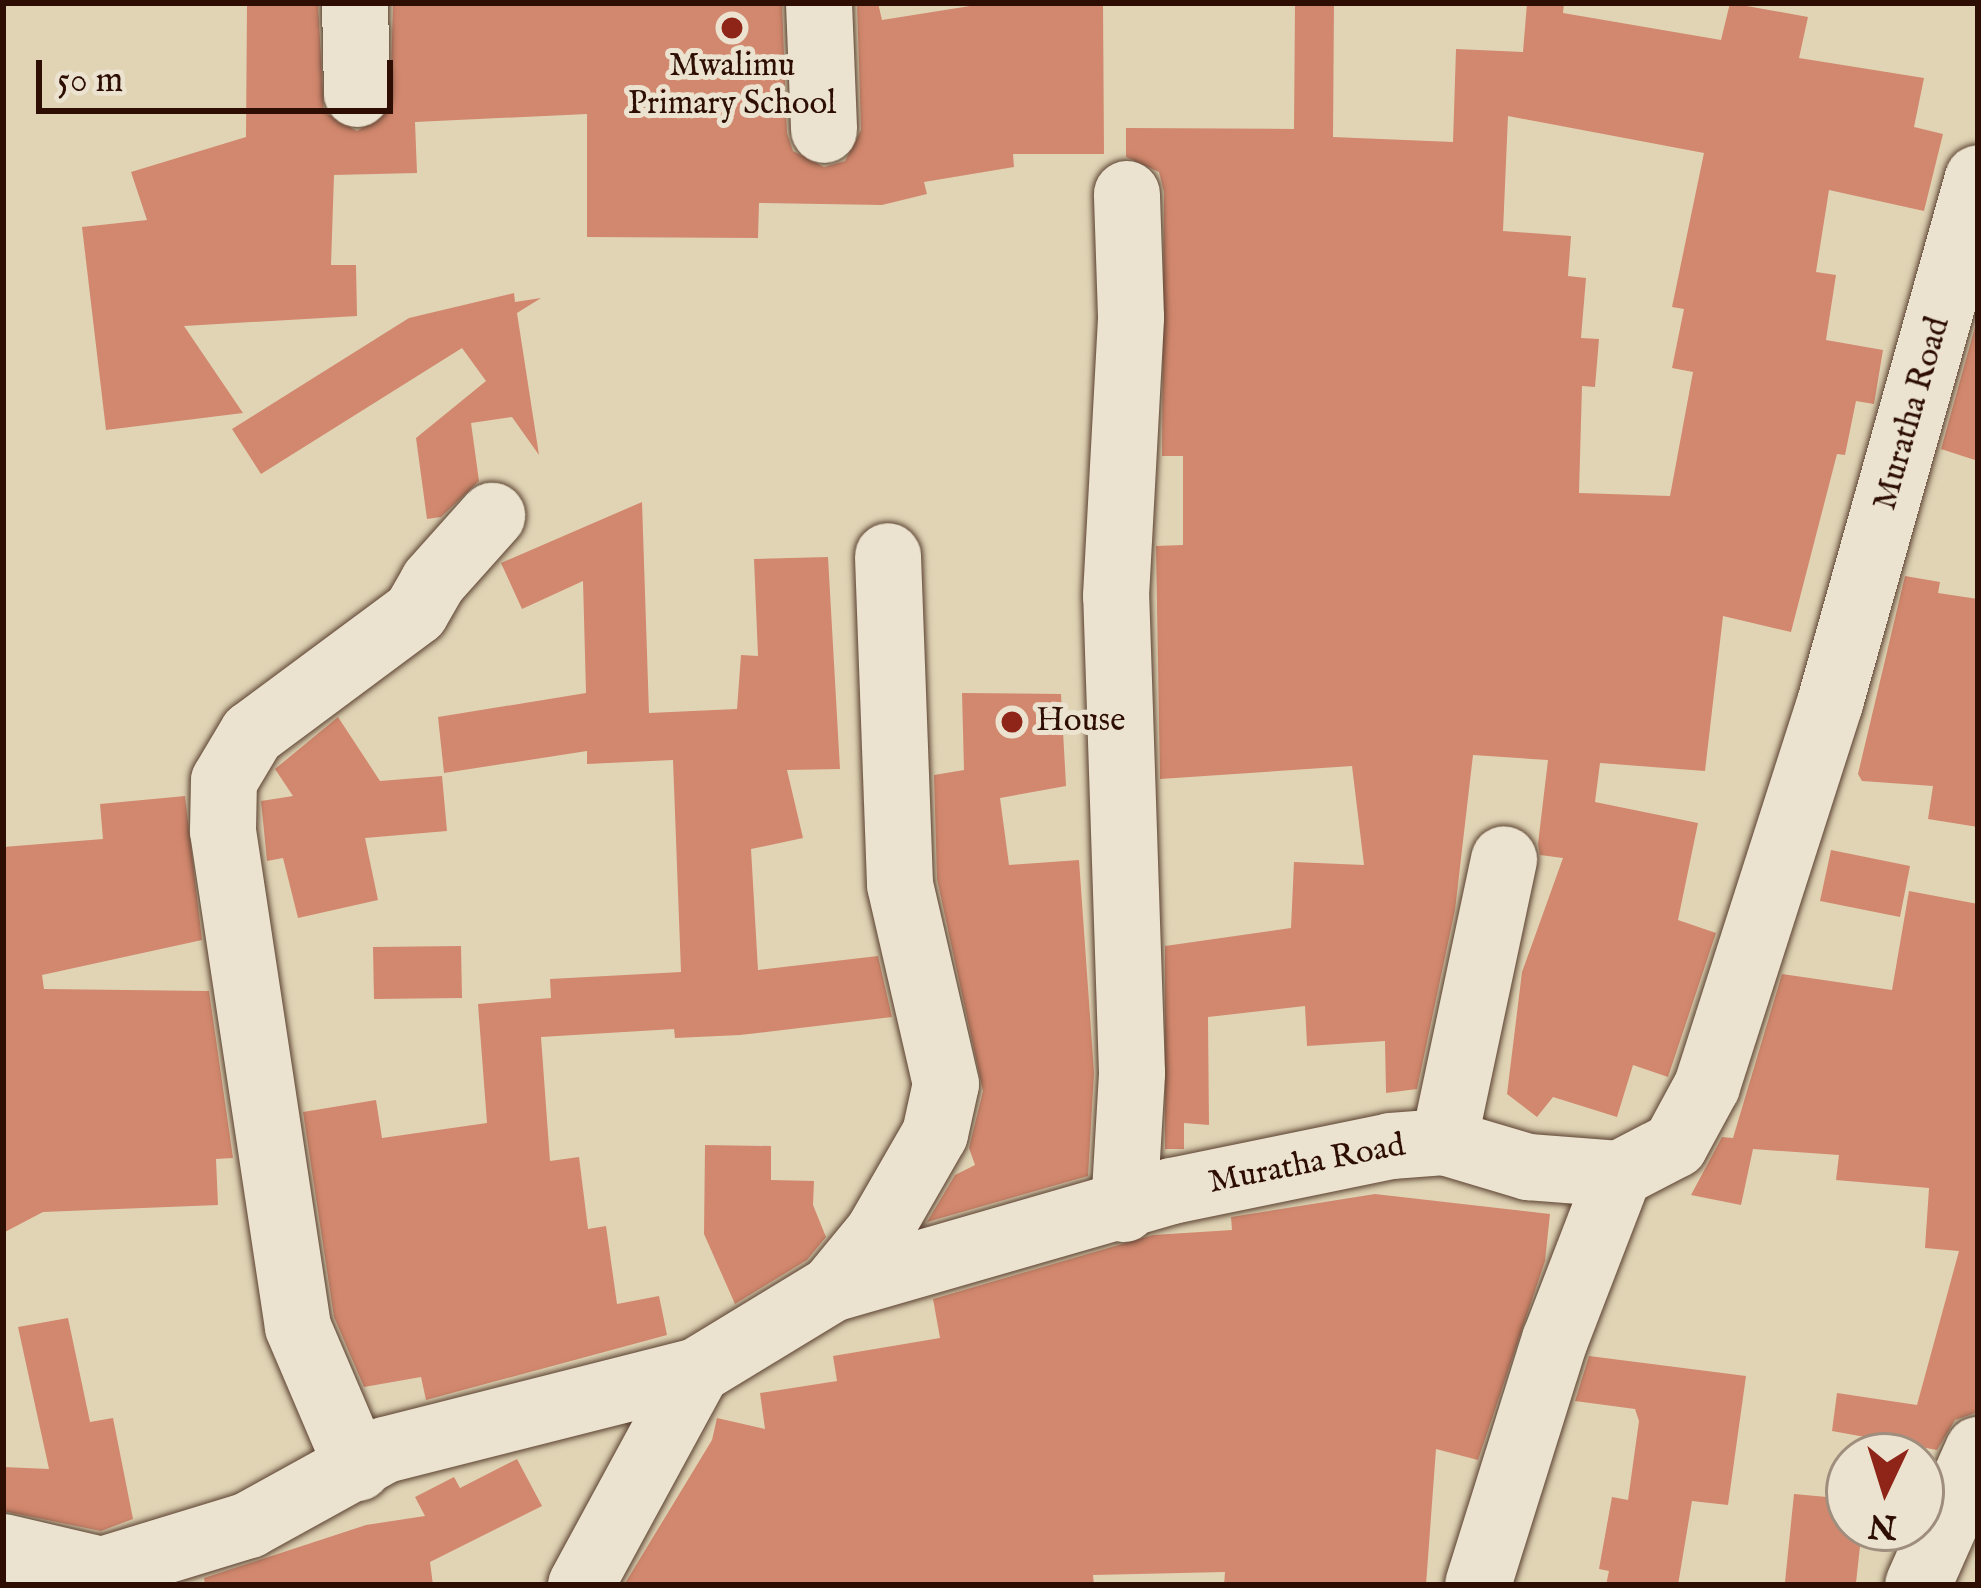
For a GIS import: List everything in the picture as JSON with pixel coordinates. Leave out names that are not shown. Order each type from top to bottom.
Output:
[{"type":"street","points":[[356,3],[357,94]]},
{"type":"street","points":[[819,3],[824,130]]},
{"type":"street","name":"Muratha Road","points":[[697,1371],[832,1289],[1242,1175],[1444,1142],[1528,1167],[1619,1174],[1675,1145],[1706,1085],[1830,703],[1978,178]]},
{"type":"street","points":[[1124,1209],[1132,1073],[1116,596],[1131,316],[1127,194]]},
{"type":"street","points":[[358,1468],[298,1327],[223,832],[224,781],[252,734],[416,612],[492,516]]},
{"type":"street","points":[[832,1289],[878,1233],[935,1134],[946,1084],[900,884],[888,556]]},
{"type":"street","points":[[1444,1142],[1504,859]]},
{"type":"street","points":[[1478,1585],[1555,1340],[1619,1174]]},
{"type":"street","points":[[3,1546],[91,1577],[249,1525],[385,1450],[697,1371]]},
{"type":"street","points":[[580,1585],[697,1371]]},
{"type":"street","points":[[1918,1585],[1978,1450]]},
{"type":"building","points":[[247,3],[318,3],[324,112],[357,131],[390,111],[393,3],[782,3],[787,133],[793,151],[824,167],[845,161],[861,130],[857,3],[878,3],[882,20],[989,3],[1103,3],[1104,154],[1013,154],[1014,167],[924,182],[927,194],[882,205],[759,203],[758,238],[587,237],[587,114],[415,122],[417,173],[334,175],[331,265],[356,265],[357,316],[184,326],[243,413],[106,430],[82,227],[147,220],[131,172],[246,137]]},
{"type":"building","points":[[1295,3],[1334,3],[1333,137],[1453,142],[1456,49],[1523,52],[1527,3],[1564,3],[1563,13],[1721,40],[1730,3],[1808,17],[1799,58],[1924,78],[1914,127],[1943,134],[1924,211],[1829,190],[1816,272],[1836,275],[1826,340],[1883,350],[1874,404],[1856,401],[1845,455],[1837,454],[1791,632],[1723,616],[1705,771],[1600,763],[1595,802],[1698,823],[1678,920],[1716,933],[1668,1077],[1633,1065],[1617,1117],[1553,1097],[1537,1117],[1507,1094],[1522,972],[1563,858],[1540,855],[1538,844],[1548,760],[1473,755],[1455,910],[1417,1089],[1386,1093],[1385,1041],[1307,1046],[1305,1006],[1208,1017],[1209,1125],[1184,1123],[1184,1149],[1165,1149],[1165,946],[1291,928],[1294,862],[1364,865],[1352,766],[1160,779],[1156,546],[1183,545],[1183,456],[1162,456],[1164,192],[1159,172],[1126,157],[1126,128],[1294,129]],"holes":[[[1508,116],[1704,153],[1672,307],[1684,309],[1672,368],[1693,372],[1670,496],[1579,493],[1582,386],[1595,387],[1599,339],[1581,338],[1586,278],[1568,276],[1571,236],[1503,231]]]},
{"type":"building","points":[[514,293],[515,302],[541,298],[517,313],[539,455],[512,417],[471,423],[479,481],[441,517],[427,519],[416,438],[486,381],[462,348],[261,474],[232,429],[409,318]]},
{"type":"building","points":[[1978,327],[1978,461],[1941,449]]},
{"type":"building","points":[[642,502],[649,713],[737,709],[741,655],[758,656],[754,559],[828,557],[840,769],[787,770],[803,838],[751,849],[758,970],[878,956],[892,1017],[740,1035],[675,1038],[674,1029],[541,1037],[550,1161],[579,1157],[588,1229],[606,1226],[617,1304],[659,1296],[667,1335],[426,1400],[421,1377],[364,1387],[334,1317],[303,1112],[376,1100],[382,1138],[487,1123],[478,1004],[551,998],[550,979],[681,972],[673,760],[587,764],[587,751],[444,773],[438,717],[586,693],[583,581],[522,609],[501,563]]},
{"type":"building","points":[[1905,576],[1940,582],[1938,593],[1978,599],[1978,827],[1928,819],[1933,786],[1862,781],[1858,774]]},
{"type":"building","points":[[962,693],[1061,694],[1066,786],[1000,798],[1009,865],[1079,860],[1094,1073],[1088,1176],[927,1222],[955,1175],[975,1165],[969,1148],[983,1091],[937,879],[934,775],[964,770]]},
{"type":"building","points":[[338,717],[380,781],[442,776],[447,831],[365,838],[378,900],[298,918],[283,858],[267,861],[261,801],[293,796],[275,769]]},
{"type":"building","points":[[185,796],[202,940],[42,975],[44,989],[209,991],[233,1158],[216,1159],[218,1205],[43,1212],[3,1233],[3,847],[103,839],[100,804]]},
{"type":"building","points":[[1831,850],[1910,866],[1900,917],[1820,901]]},
{"type":"building","points":[[1909,891],[1978,904],[1978,1412],[1955,1420],[1945,1437],[1945,1432],[1832,1431],[1837,1393],[1917,1405],[1959,1251],[1925,1248],[1929,1188],[1836,1180],[1839,1155],[1753,1149],[1741,1205],[1691,1195],[1722,1137],[1733,1138],[1782,974],[1892,990]]},
{"type":"building","points":[[461,946],[462,998],[374,999],[373,947]]},
{"type":"building","points":[[705,1145],[771,1146],[771,1180],[814,1181],[813,1205],[826,1237],[807,1260],[735,1304],[704,1234]]},
{"type":"building","points":[[1375,1194],[1550,1214],[1545,1261],[1478,1460],[1436,1449],[1426,1585],[1224,1585],[1225,1572],[1093,1575],[1094,1585],[624,1585],[712,1440],[717,1418],[765,1429],[760,1393],[837,1381],[833,1356],[940,1338],[933,1299],[1153,1235],[1232,1230],[1231,1217]]},
{"type":"building","points":[[68,1318],[90,1422],[113,1418],[133,1519],[101,1531],[3,1511],[3,1467],[49,1469],[18,1327]]},
{"type":"building","points":[[1589,1356],[1746,1376],[1728,1505],[1692,1501],[1678,1585],[1606,1585],[1609,1571],[1599,1569],[1612,1497],[1628,1500],[1639,1421],[1635,1409],[1575,1401]]},
{"type":"building","points":[[517,1459],[542,1506],[430,1562],[433,1585],[205,1585],[204,1578],[366,1525],[425,1516],[415,1497],[454,1477],[460,1488]]},
{"type":"building","points":[[1794,1494],[1825,1497],[1825,1552],[1859,1552],[1856,1583],[1785,1582]]},
{"type":"place","name":"Mwalimu Primary School","points":[[732,28]]},
{"type":"place","name":"House","points":[[1012,722]]}]
